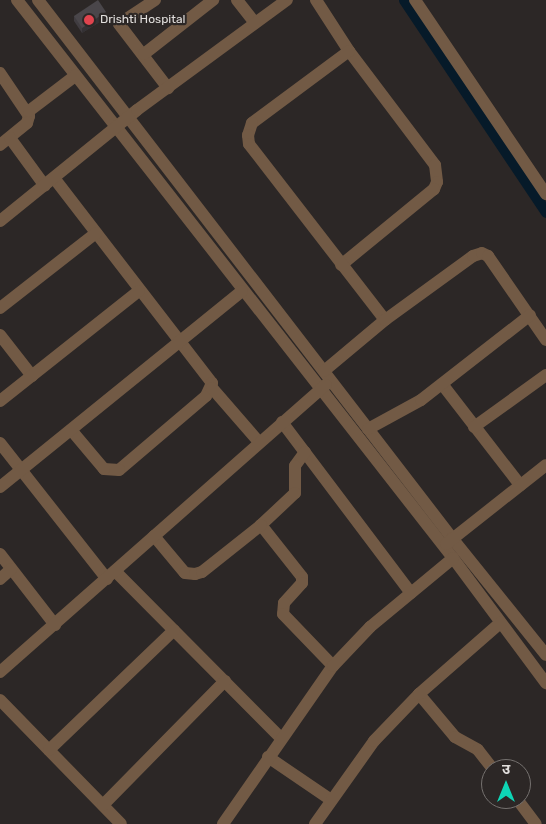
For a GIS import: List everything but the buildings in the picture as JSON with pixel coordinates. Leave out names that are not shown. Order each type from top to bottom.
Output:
[{"type":"street","points":[[16,0],[320,390],[447,542],[546,655]]},
{"type":"street","points":[[38,0],[368,430],[447,542],[453,558],[546,683]]},
{"type":"street","points":[[144,54],[213,0]]},
{"type":"street","points":[[237,0],[255,23]]},
{"type":"street","points":[[0,221],[128,118],[287,0]]},
{"type":"street","points":[[316,0],[349,50],[435,165],[438,182],[434,189],[341,265]]},
{"type":"street","points":[[415,0],[546,194]]},
{"type":"street","points":[[150,1],[119,24],[144,54],[168,88]]},
{"type":"street","points":[[349,50],[252,123],[248,135],[249,144],[385,320]]},
{"type":"street","points":[[0,73],[29,111]]},
{"type":"street","points":[[75,76],[29,111],[27,123],[5,141],[50,182],[96,233],[180,344],[210,379],[212,388],[259,442]]},
{"type":"street","points":[[0,308],[96,233]]},
{"type":"street","points":[[0,672],[320,390],[327,376],[385,320],[473,256],[482,253],[488,256],[546,340]]},
{"type":"street","points":[[0,401],[139,291]]},
{"type":"street","points":[[0,487],[180,344],[242,291]]},
{"type":"street","points":[[368,430],[421,400],[530,315]]},
{"type":"street","points":[[0,335],[32,376]]},
{"type":"street","points":[[474,427],[546,375]]},
{"type":"street","points":[[442,384],[520,485]]},
{"type":"street","points":[[72,430],[104,469],[119,470],[212,388]]},
{"type":"street","points":[[282,422],[411,592]]},
{"type":"street","points":[[0,443],[111,575],[174,630],[281,738]]},
{"type":"street","points":[[154,536],[185,573],[195,574],[202,572],[261,525],[295,493],[294,466],[305,452]]},
{"type":"street","points":[[447,542],[546,465]]},
{"type":"street","points":[[261,525],[302,577],[302,583],[284,602],[283,614],[333,666]]},
{"type":"street","points":[[0,554],[54,624]]},
{"type":"street","points":[[223,824],[281,738],[333,666],[370,627],[453,558]]},
{"type":"street","points":[[0,579],[11,569]]},
{"type":"street","points":[[315,824],[374,741],[419,694],[500,623]]},
{"type":"street","points":[[48,750],[174,630]]},
{"type":"street","points":[[103,805],[225,681]]},
{"type":"street","points":[[419,694],[455,737],[478,750],[485,759]]},
{"type":"street","points":[[0,700],[121,824]]},
{"type":"street","points":[[268,757],[331,800]]},
{"type":"street","points":[[524,809],[536,824]]},
{"type":"waterway","points":[[404,0],[546,212]]},
{"type":"place","name":"Drishti Hospital","points":[[89,20]]}]
